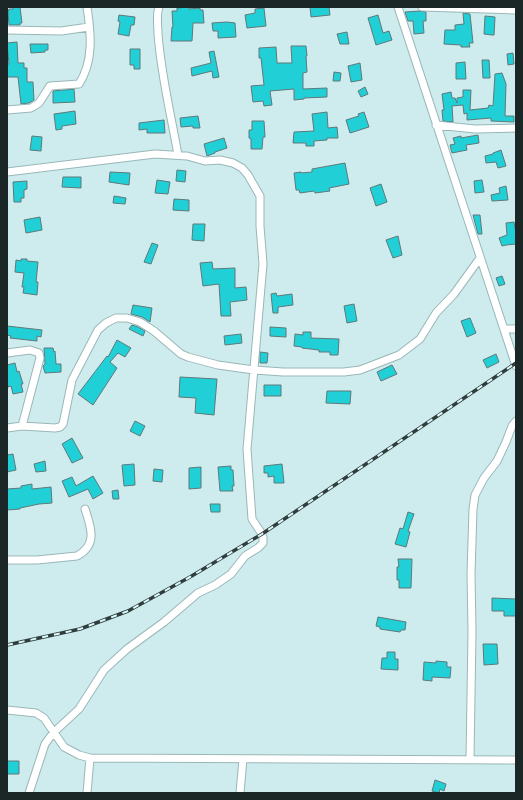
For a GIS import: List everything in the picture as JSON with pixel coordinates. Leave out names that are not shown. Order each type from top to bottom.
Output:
[{"type":"street","points":[[7,110],[31,108],[39,103],[50,86],[79,84],[90,56],[89,27],[86,7]]},
{"type":"street","points":[[159,7],[157,16],[159,46],[178,155]]},
{"type":"street","points":[[398,7],[516,366]]},
{"type":"street","points":[[422,7],[516,10]]},
{"type":"street","points":[[7,30],[61,31],[89,27]]},
{"type":"street","points":[[436,125],[475,129],[516,128]]},
{"type":"street","points":[[7,172],[155,154],[187,156],[205,161],[220,160],[233,163],[242,168],[248,174],[260,196],[260,226],[263,264],[247,449],[251,514],[252,519],[263,538],[263,543],[240,562],[231,574],[223,580],[198,593],[164,622],[127,649],[104,670],[79,709],[53,732],[45,744],[29,793]]},
{"type":"street","points":[[7,428],[22,426],[55,428],[60,427],[63,424],[72,380],[98,330],[106,323],[116,318],[127,318],[140,322],[154,331],[181,354],[218,365],[254,370],[344,372],[360,370],[399,355],[420,340],[436,313],[454,294],[480,258]]},
{"type":"street","points":[[504,329],[516,329]]},
{"type":"street","points":[[512,352],[516,343]]},
{"type":"street","points":[[7,353],[30,350],[39,353],[40,358],[22,426]]},
{"type":"street","points":[[470,760],[472,632],[471,574],[473,509],[475,495],[484,478],[497,461],[512,426],[516,421]]},
{"type":"street","points":[[7,560],[37,560],[77,556],[83,553],[90,543],[92,535],[85,509]]},
{"type":"street","points":[[7,710],[36,713],[44,718],[64,747],[79,755],[90,758],[516,760]]},
{"type":"street","points":[[87,793],[90,758]]},
{"type":"street","points":[[240,793],[243,759]]},
{"type":"building","points":[[13,7],[20,7],[22,23],[20,23],[20,25],[9,25],[8,12],[9,9],[13,9]]},
{"type":"building","points":[[189,7],[189,9],[200,8],[200,10],[203,10],[204,23],[193,23],[192,41],[171,41],[173,27],[172,11],[177,11],[177,8]]},
{"type":"building","points":[[310,7],[329,7],[330,15],[311,17]]},
{"type":"building","points":[[264,8],[266,26],[247,28],[245,15],[255,13],[255,9]]},
{"type":"building","points":[[405,12],[426,12],[426,21],[423,21],[424,33],[414,34],[413,21],[408,21]]},
{"type":"building","points":[[463,13],[470,14],[473,43],[469,43],[470,47],[444,44],[445,30],[455,30],[455,25],[464,24]]},
{"type":"building","points":[[119,15],[135,17],[134,25],[131,25],[129,36],[118,34],[120,22],[118,21]]},
{"type":"building","points":[[378,15],[383,33],[389,31],[392,40],[376,45],[368,18]]},
{"type":"building","points":[[485,16],[495,17],[494,35],[484,34]]},
{"type":"building","points":[[212,23],[235,23],[236,37],[218,38],[218,31],[213,31]]},
{"type":"building","points":[[347,32],[349,44],[340,44],[337,34]]},
{"type":"building","points":[[17,42],[18,63],[24,63],[24,68],[27,68],[27,82],[33,82],[34,100],[29,103],[21,104],[18,77],[7,77],[7,64],[9,64],[7,43]]},
{"type":"building","points":[[30,44],[48,44],[48,50],[45,50],[45,52],[31,53]]},
{"type":"building","points":[[291,46],[306,46],[307,72],[303,73],[303,89],[327,88],[327,97],[294,100],[294,89],[270,91],[272,105],[264,106],[263,101],[253,102],[251,86],[264,85],[261,58],[259,58],[259,48],[276,47],[277,63],[292,63]]},
{"type":"building","points":[[130,49],[140,49],[140,69],[134,69],[134,65],[130,65]]},
{"type":"building","points":[[214,51],[219,77],[213,78],[212,71],[192,76],[191,68],[211,63],[209,52]]},
{"type":"building","points":[[513,53],[514,64],[508,65],[507,54]]},
{"type":"building","points":[[482,60],[489,60],[490,78],[483,78]]},
{"type":"building","points":[[465,62],[466,79],[456,79],[456,63]]},
{"type":"building","points":[[360,63],[362,80],[351,82],[348,66]]},
{"type":"building","points":[[334,72],[341,73],[340,81],[333,81]]},
{"type":"building","points":[[502,73],[506,84],[505,116],[514,116],[514,122],[491,121],[491,118],[467,120],[467,113],[464,114],[463,105],[452,106],[453,122],[443,121],[442,110],[444,110],[442,94],[451,92],[452,98],[455,98],[457,103],[457,98],[463,97],[463,90],[471,90],[470,110],[488,108],[489,105],[493,106],[495,74]]},
{"type":"building","points":[[365,87],[368,94],[361,97],[358,91]]},
{"type":"building","points":[[74,89],[75,102],[53,103],[53,91]]},
{"type":"building","points":[[75,111],[76,124],[62,126],[62,129],[56,130],[54,114]]},
{"type":"building","points":[[327,112],[328,128],[337,127],[338,138],[327,138],[327,140],[314,141],[314,146],[306,146],[306,143],[293,143],[294,132],[314,131],[312,114]]},
{"type":"building","points":[[364,112],[369,127],[350,133],[346,120],[359,116],[358,114]]},
{"type":"building","points":[[198,116],[200,128],[193,128],[193,126],[181,127],[180,118]]},
{"type":"building","points":[[164,120],[165,133],[147,133],[147,129],[139,130],[139,123]]},
{"type":"building","points":[[252,121],[264,121],[265,137],[263,137],[262,149],[251,149],[249,130],[252,130]]},
{"type":"building","points":[[478,135],[479,143],[466,145],[467,150],[452,153],[450,145],[455,144],[453,138]]},
{"type":"building","points":[[32,136],[42,137],[41,151],[30,150]]},
{"type":"building","points":[[224,138],[227,148],[207,156],[204,144]]},
{"type":"building","points":[[501,150],[506,166],[498,168],[496,162],[486,163],[485,156]]},
{"type":"building","points":[[345,163],[349,184],[329,188],[330,191],[315,193],[314,191],[300,193],[299,190],[296,190],[294,173],[312,172],[312,169]]},
{"type":"building","points":[[177,170],[186,171],[185,182],[176,181]]},
{"type":"building","points":[[110,172],[130,173],[129,185],[109,182]]},
{"type":"building","points":[[63,177],[81,177],[81,188],[62,187]]},
{"type":"building","points":[[157,180],[170,182],[168,194],[155,193]]},
{"type":"building","points":[[482,180],[484,192],[475,193],[474,181]]},
{"type":"building","points":[[27,181],[27,189],[24,190],[24,198],[21,198],[21,202],[14,202],[13,182]]},
{"type":"building","points":[[381,184],[387,202],[376,206],[370,188]]},
{"type":"building","points":[[506,186],[508,200],[492,201],[491,195],[500,193],[499,188]]},
{"type":"building","points":[[114,196],[126,198],[125,204],[113,203]]},
{"type":"building","points":[[174,199],[189,200],[189,211],[173,210]]},
{"type":"building","points":[[473,215],[480,215],[482,234],[478,234]]},
{"type":"building","points":[[40,217],[42,230],[26,233],[24,220]]},
{"type":"building","points":[[514,222],[516,244],[502,246],[499,238],[507,235],[506,223]]},
{"type":"building","points":[[193,224],[205,224],[204,241],[192,240]]},
{"type":"building","points":[[398,236],[402,255],[393,258],[386,240]]},
{"type":"building","points":[[152,243],[158,245],[151,264],[144,262]]},
{"type":"building","points":[[21,259],[38,262],[36,282],[38,282],[37,295],[23,293],[24,287],[22,287],[24,273],[15,272],[16,260],[21,261]]},
{"type":"building","points":[[212,262],[213,269],[235,268],[235,288],[246,287],[247,300],[230,302],[231,316],[221,316],[219,284],[203,286],[200,263]]},
{"type":"building","points":[[502,276],[505,284],[499,286],[496,278]]},
{"type":"building","points":[[276,293],[277,296],[292,294],[293,305],[278,307],[278,313],[273,313],[271,294]]},
{"type":"building","points":[[354,304],[357,321],[347,323],[344,306]]},
{"type":"building","points":[[133,305],[152,308],[150,322],[142,317],[131,314]]},
{"type":"building","points":[[470,318],[476,333],[467,337],[461,321]]},
{"type":"building","points":[[132,325],[145,331],[143,336],[129,329]]},
{"type":"building","points":[[7,326],[42,330],[41,337],[37,336],[37,341],[10,338],[11,336],[7,335]]},
{"type":"building","points":[[270,327],[286,328],[286,337],[270,336]]},
{"type":"building","points":[[303,332],[311,332],[311,338],[339,339],[338,355],[330,355],[330,352],[319,352],[319,350],[294,346],[295,334],[303,335]]},
{"type":"building","points":[[241,334],[242,343],[225,345],[224,336]]},
{"type":"building","points":[[117,340],[131,348],[125,357],[118,353],[110,362],[117,368],[93,405],[78,394],[107,356],[108,357]]},
{"type":"building","points":[[44,348],[53,348],[54,352],[55,351],[56,364],[61,364],[61,372],[45,373],[43,366],[45,364]]},
{"type":"building","points":[[260,352],[268,353],[267,363],[260,363]]},
{"type":"building","points":[[496,354],[499,362],[487,368],[483,360]]},
{"type":"building","points":[[15,363],[17,372],[19,371],[23,384],[21,384],[23,392],[13,394],[11,386],[8,387],[7,365]]},
{"type":"building","points":[[392,365],[397,374],[381,381],[377,372]]},
{"type":"building","points":[[180,377],[217,379],[214,415],[195,413],[196,398],[179,397]]},
{"type":"building","points":[[264,385],[281,385],[281,396],[264,396]]},
{"type":"building","points":[[327,391],[351,391],[350,404],[326,403]]},
{"type":"building","points":[[135,421],[145,426],[140,436],[130,431]]},
{"type":"building","points":[[72,438],[83,458],[72,463],[62,444]]},
{"type":"building","points":[[13,454],[16,470],[7,472],[7,455]]},
{"type":"building","points":[[45,461],[46,471],[36,472],[34,464]]},
{"type":"building","points":[[134,464],[135,485],[124,486],[122,465]]},
{"type":"building","points":[[282,464],[284,483],[274,483],[274,476],[268,477],[268,473],[264,473],[264,466]]},
{"type":"building","points":[[231,466],[231,470],[233,470],[233,491],[220,491],[218,467]]},
{"type":"building","points":[[201,467],[201,488],[189,489],[189,468]]},
{"type":"building","points":[[154,469],[163,470],[162,482],[153,481]]},
{"type":"building","points":[[93,476],[103,493],[93,499],[88,489],[69,497],[62,481],[72,477],[76,486]]},
{"type":"building","points":[[32,484],[32,489],[51,487],[52,503],[7,510],[7,489],[21,488],[21,486]]},
{"type":"building","points":[[118,490],[119,499],[113,499],[112,491]]},
{"type":"building","points":[[210,504],[220,504],[220,512],[211,512]]},
{"type":"building","points":[[408,512],[414,514],[408,531],[410,532],[406,547],[395,544],[400,528],[403,529]]},
{"type":"building","points":[[398,559],[412,559],[411,588],[399,588],[399,580],[397,580],[397,567],[399,567]]},
{"type":"building","points":[[492,598],[516,599],[516,616],[504,616],[504,611],[492,611]]},
{"type":"building","points":[[378,617],[406,622],[405,630],[401,630],[400,632],[380,629],[380,627],[376,626]]},
{"type":"building","points":[[483,644],[497,644],[498,664],[484,665]]},
{"type":"building","points":[[387,652],[395,652],[395,659],[398,659],[398,670],[381,669],[382,658],[387,658]]},
{"type":"building","points":[[436,661],[447,662],[447,667],[451,667],[450,678],[432,677],[432,681],[423,680],[424,662],[436,663]]},
{"type":"building","points":[[7,761],[19,761],[19,774],[7,774]]},
{"type":"building","points":[[435,780],[446,784],[444,791],[440,789],[439,793],[432,791]]},
{"type":"railway","points":[[7,645],[80,629],[128,611],[190,577],[262,534],[516,363]]}]
